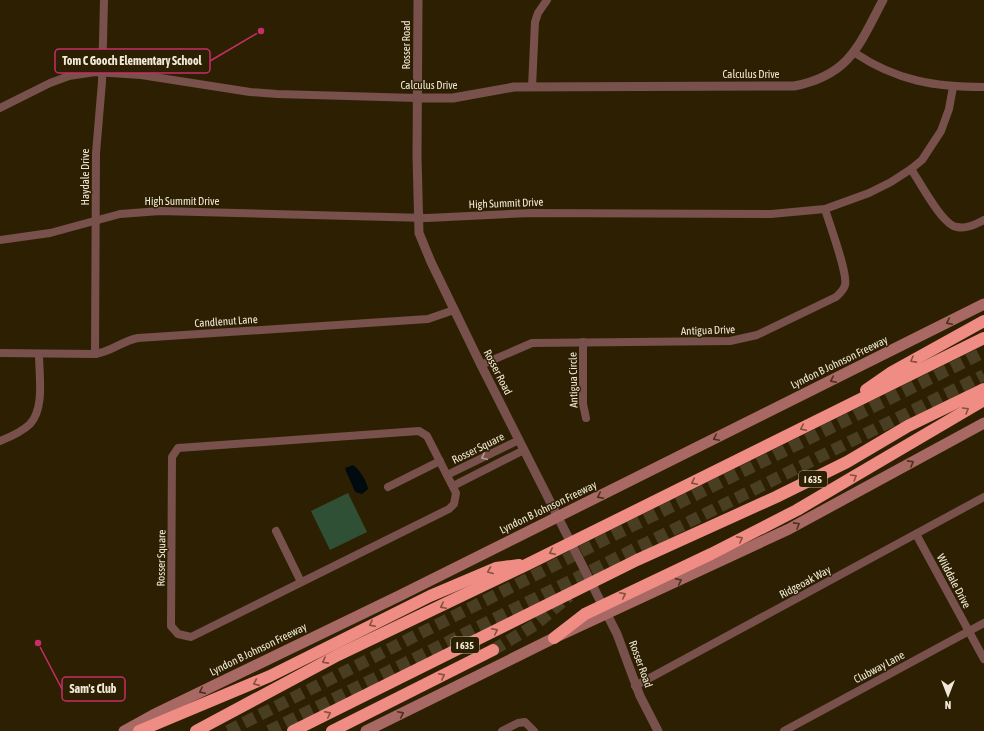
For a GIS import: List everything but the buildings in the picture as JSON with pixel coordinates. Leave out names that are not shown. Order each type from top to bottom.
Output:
[{"type":"highway","points":[[838,411],[892,372],[984,321]]},
{"type":"highway","points":[[196,731],[338,655],[528,564],[984,338]]},
{"type":"highway","name":"I 635","points":[[293,731],[637,560],[847,462],[908,426],[984,389]]},
{"type":"highway","points":[[554,638],[585,614],[711,554],[797,510],[984,400]]},
{"type":"highway","points":[[139,731],[270,676],[430,596],[496,568],[528,564]]},
{"type":"highway","points":[[332,731],[493,650]]},
{"type":"main road","name":"Lyndon B Johnson Freeway","points":[[124,731],[401,595],[984,304]]},
{"type":"main road","points":[[366,731],[554,638],[789,529],[984,423]]},
{"type":"street","name":"Haydale Drive","points":[[96,354],[96,153],[103,72],[104,0]]},
{"type":"street","name":"Rosser Road","points":[[418,0],[417,98],[419,233],[424,247],[481,365],[613,626],[624,651],[635,686],[658,731]]},
{"type":"street","points":[[532,87],[534,22],[547,0]]},
{"type":"street","name":"Calculus Drive","points":[[0,108],[50,83],[69,76],[84,73],[103,72],[141,75],[257,93],[417,98],[453,98],[497,89],[532,87],[794,86],[823,78],[836,71],[855,53],[883,0]]},
{"type":"street","points":[[855,53],[877,66],[914,81],[953,87],[984,87]]},
{"type":"street","name":"High Summit Drive","points":[[0,240],[50,233],[120,214],[160,210],[418,217],[530,213],[771,214],[825,209],[869,193],[911,169],[922,160],[941,131],[949,109],[953,87]]},
{"type":"street","points":[[911,169],[942,216],[949,223],[956,227],[966,227],[984,220]]},
{"type":"street","name":"Antigua Drive","points":[[481,365],[532,343],[730,342],[758,335],[836,297],[843,291],[846,284],[844,272],[825,209]]},
{"type":"street","name":"Candlenut Lane","points":[[0,354],[96,354],[108,351],[124,342],[138,338],[428,319],[454,310]]},
{"type":"street","name":"Antigua Circle","points":[[583,342],[583,404],[586,418]]},
{"type":"street","points":[[0,441],[18,433],[29,425],[37,412],[39,354]]},
{"type":"street","name":"Rosser Square","points":[[419,431],[427,436],[440,461],[453,486],[456,499],[454,504],[449,509],[192,637],[178,634],[170,626],[172,457],[178,448],[419,431]]},
{"type":"street","name":"Rosser Square","points":[[447,475],[519,440]]},
{"type":"street","name":"Rosser Square","points":[[453,486],[524,450]]},
{"type":"street","points":[[388,487],[440,461]]},
{"type":"street","name":"Ridgeoak Way","points":[[635,686],[984,497]]},
{"type":"street","points":[[276,531],[301,582]]},
{"type":"street","name":"Wilddale Drive","points":[[916,534],[984,659]]},
{"type":"street","name":"Clubway Lane","points":[[784,731],[984,623]]},
{"type":"street","points":[[502,731],[518,723],[525,722],[534,731]]},
{"type":"green space","points":[[348,493],[367,532],[330,550],[311,511]]},
{"type":"shaded area","points":[[353,465],[358,469],[366,482],[368,489],[362,494],[355,492],[345,468]]},
{"type":"tunnel","points":[[228,731],[606,539],[984,352]]},
{"type":"tunnel","points":[[269,731],[984,375]]},
{"type":"tunnel","points":[[493,650],[535,625],[569,596]]},
{"type":"place","name":"Tom C Gooch Elementary School","points":[[261,31]]},
{"type":"place","name":"Sam's Club","points":[[38,643]]}]
